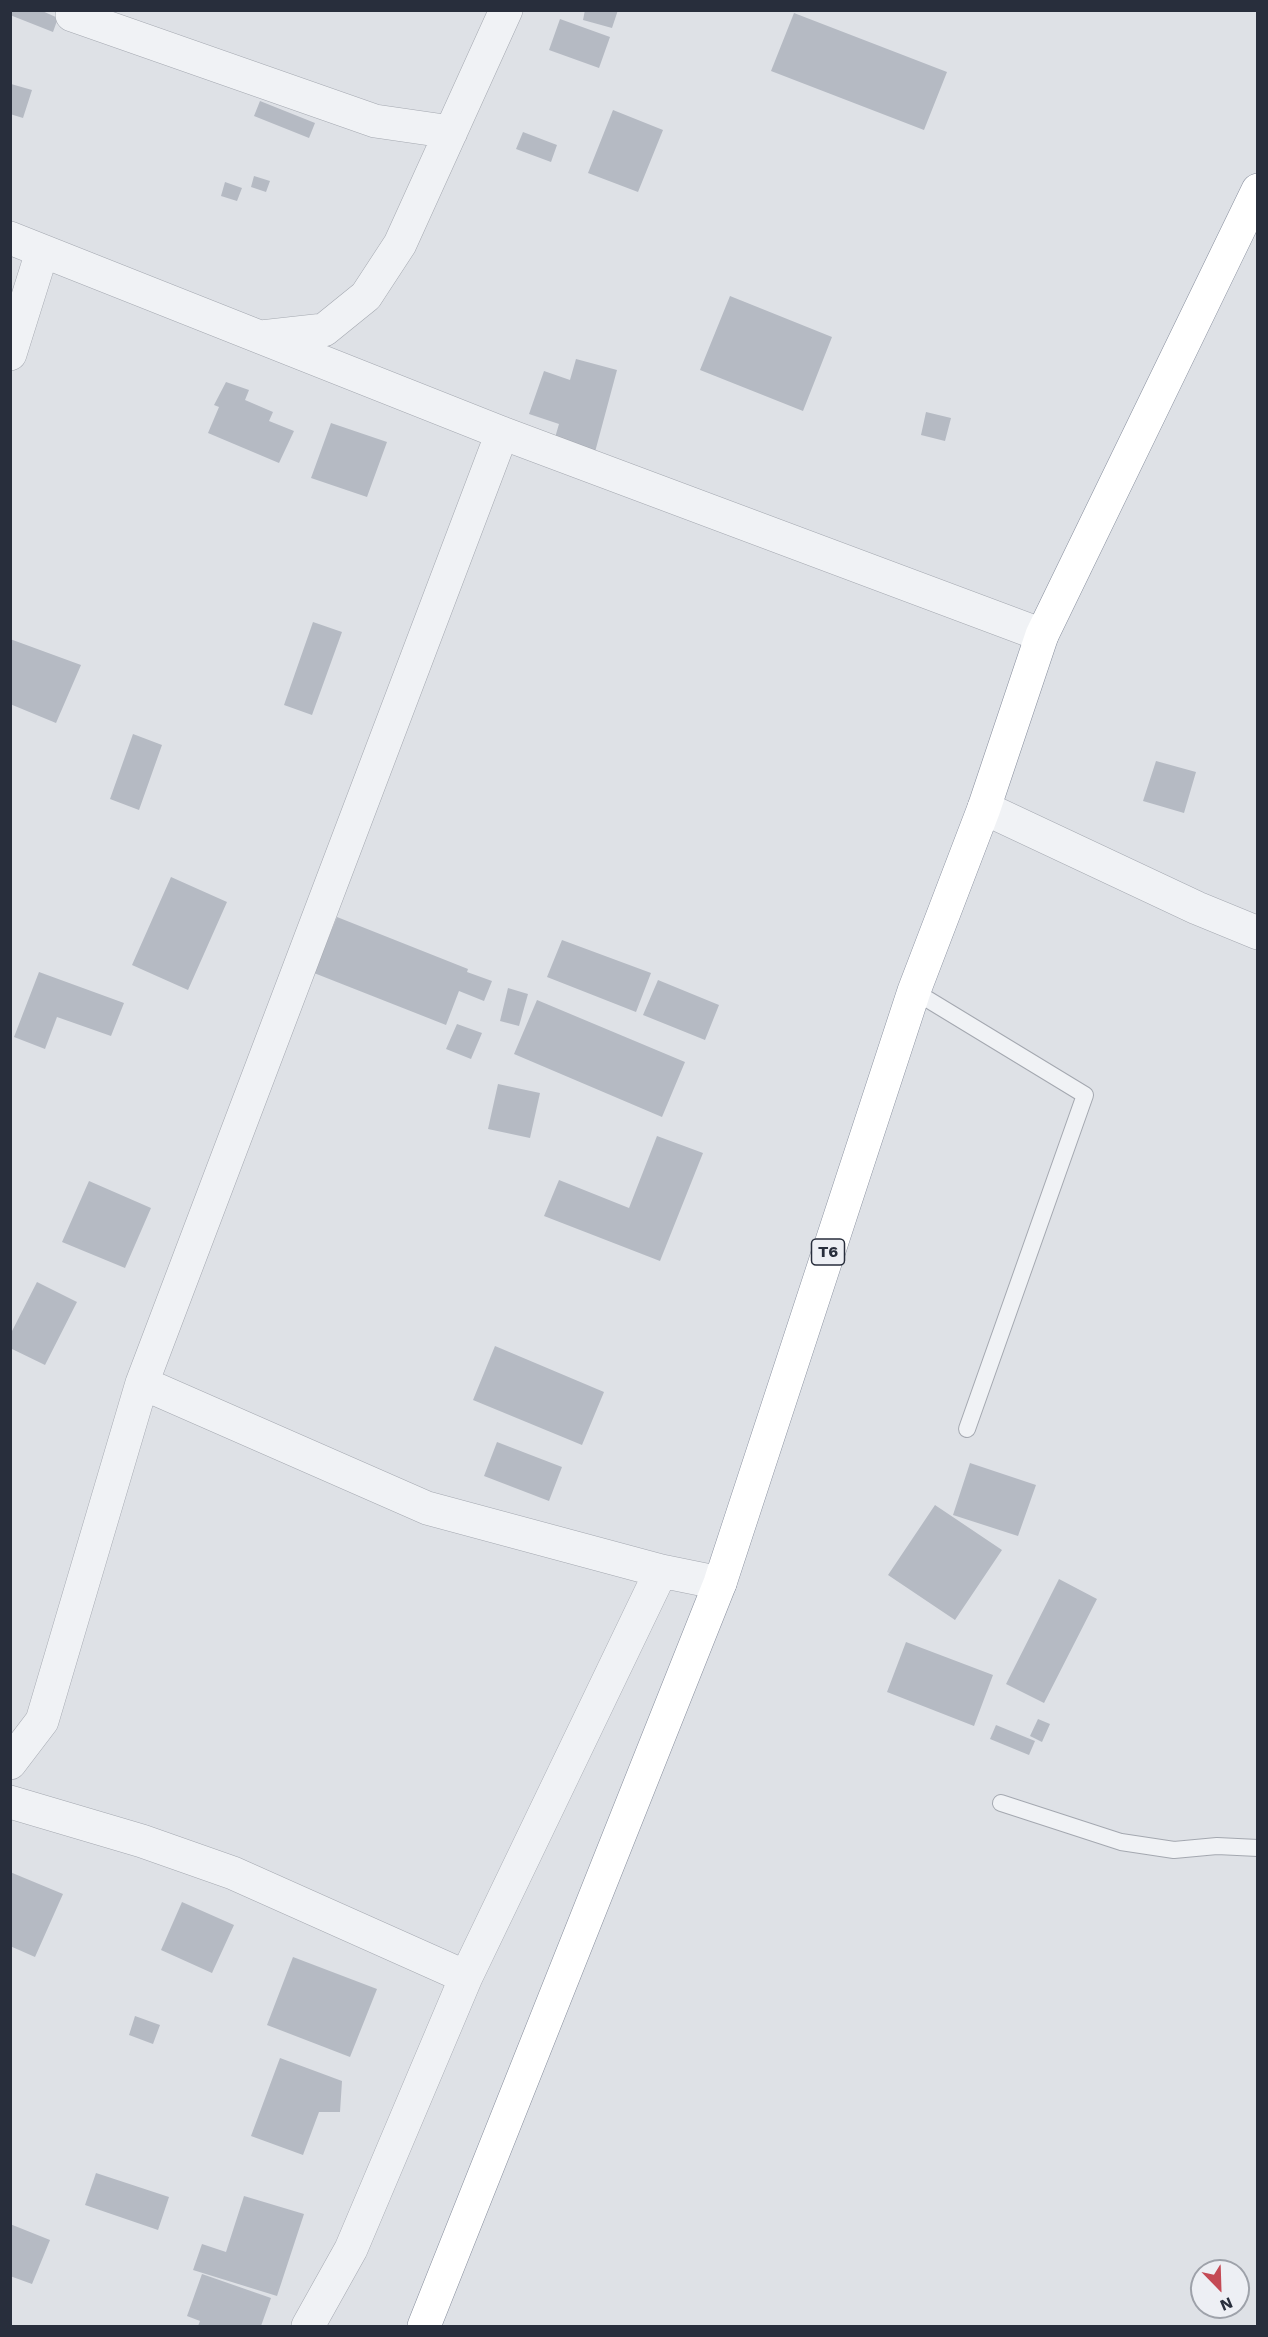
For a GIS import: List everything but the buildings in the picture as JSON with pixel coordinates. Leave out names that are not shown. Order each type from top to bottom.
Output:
[{"type":"highway","name":"T6","points":[[424,2326],[720,1583],[914,991],[984,808],[1042,635],[1257,190]]},
{"type":"street","points":[[256,337],[324,330],[366,296],[400,244],[506,10]]},
{"type":"street","points":[[72,15],[375,122],[451,132]]},
{"type":"street","points":[[10,238],[502,433],[1042,635]]},
{"type":"street","points":[[10,354],[42,252]]},
{"type":"street","points":[[10,1763],[42,1721],[142,1383],[502,433]]},
{"type":"street","points":[[984,808],[1197,908],[1257,933]]},
{"type":"street","points":[[142,1383],[427,1508],[661,1571],[720,1583]]},
{"type":"street","points":[[308,2326],[351,2249],[466,1977],[661,1571]]},
{"type":"street","points":[[10,1802],[142,1841],[233,1872],[466,1977]]},
{"type":"lane","points":[[914,991],[1085,1095],[967,1429]]},
{"type":"lane","points":[[1001,1803],[1121,1842],[1174,1850],[1217,1846],[1257,1848]]}]
